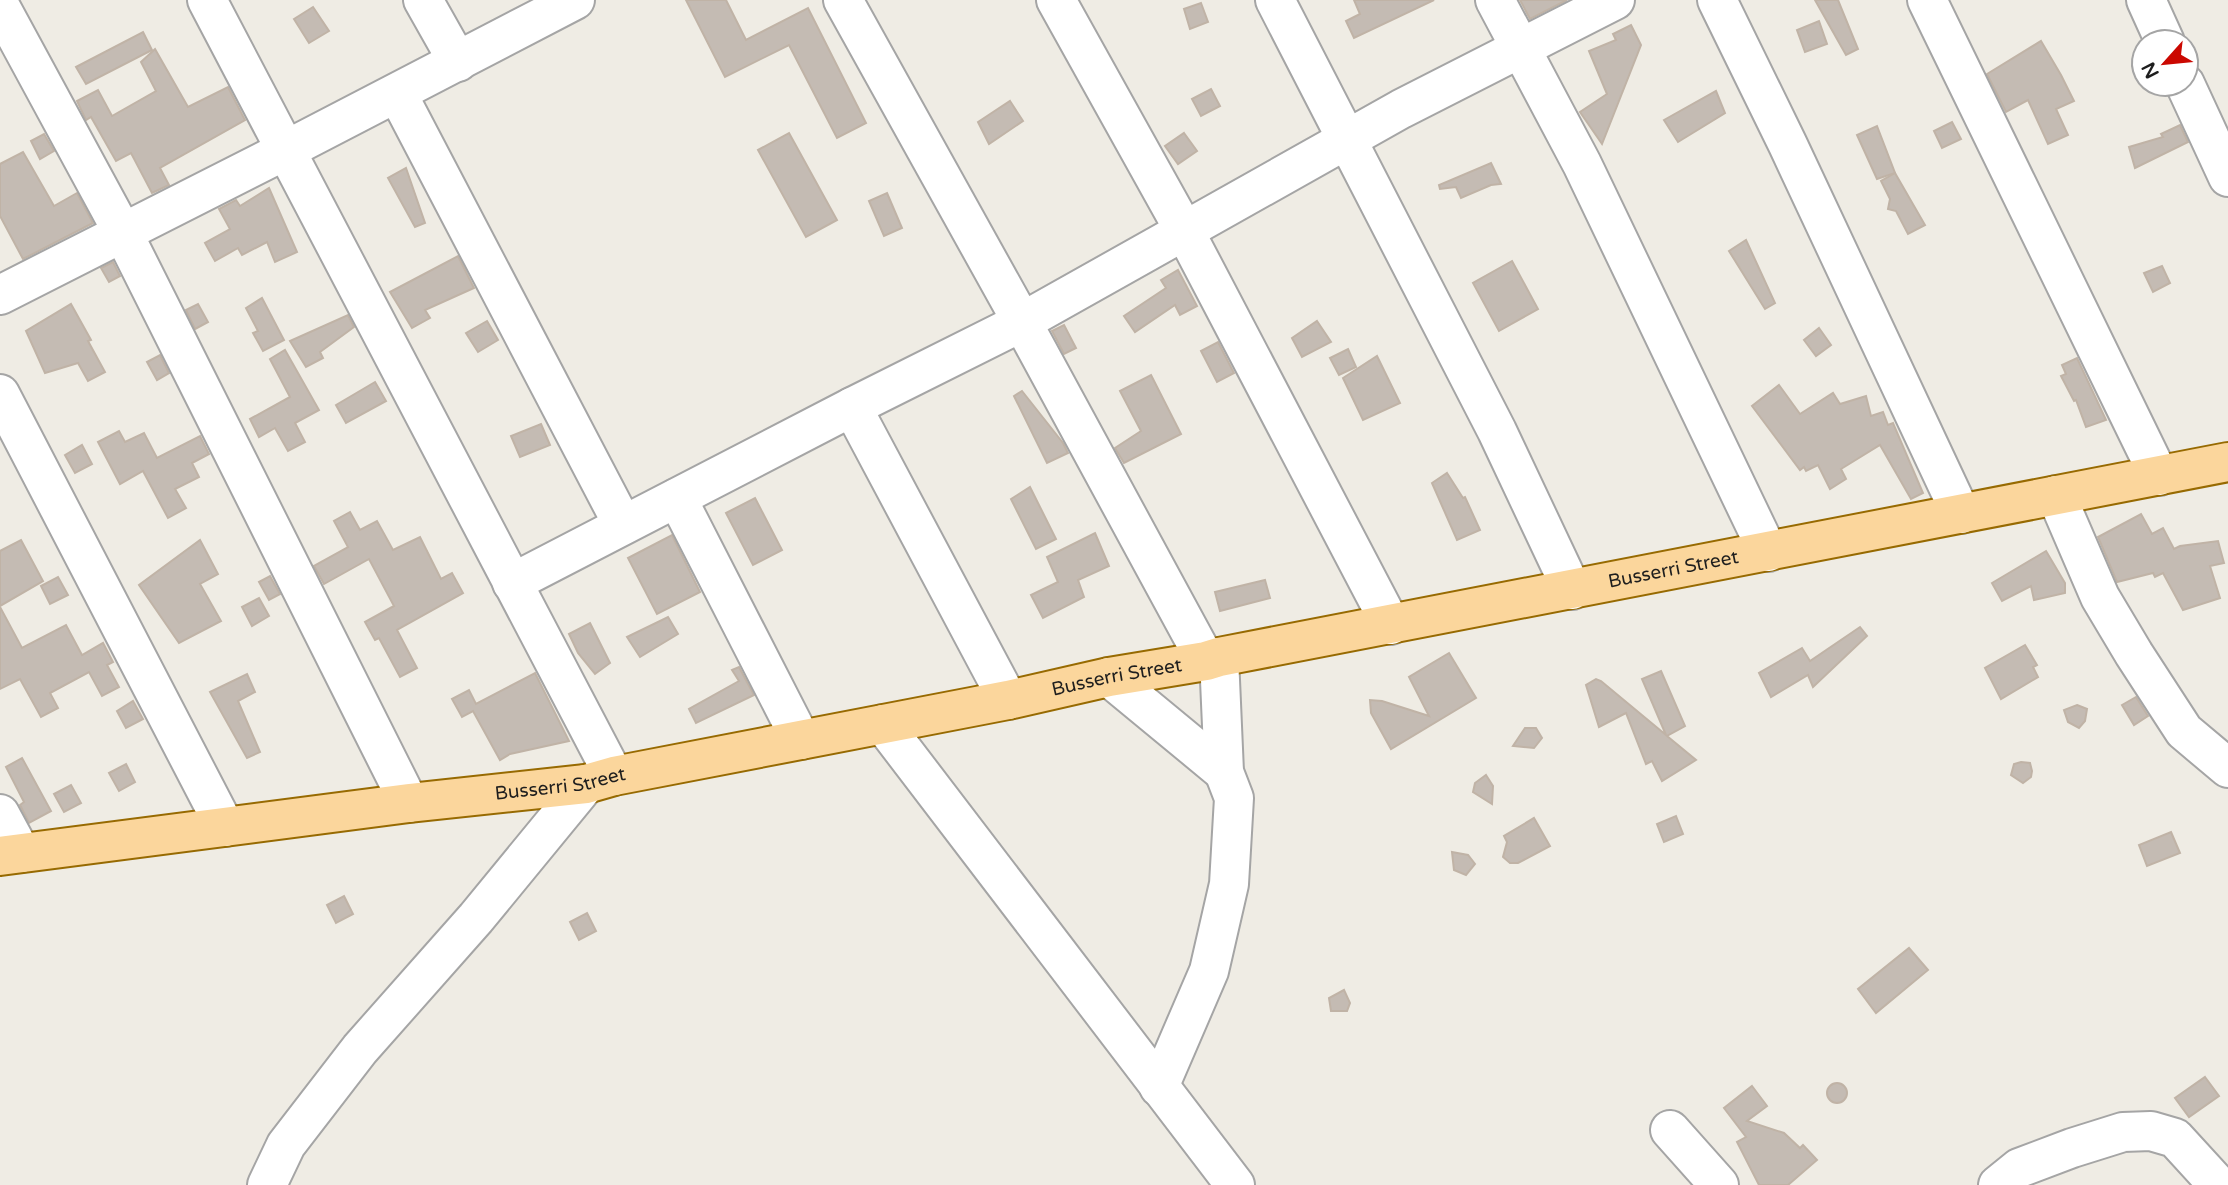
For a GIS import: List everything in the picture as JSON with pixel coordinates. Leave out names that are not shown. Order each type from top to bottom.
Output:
[{"type":"main road","name":"Busserri Street","points":[[11,855],[600,780],[1008,700],[1109,677],[1391,625],[2228,462]]},
{"type":"street","points":[[207,0],[512,583],[600,780],[360,1049],[286,1145],[267,1185]]},
{"type":"street","points":[[423,0],[458,62]]},
{"type":"street","points":[[0,295],[575,0]]},
{"type":"street","points":[[843,0],[1213,659],[1224,772],[1234,798],[1229,884],[1209,971],[1159,1087]]},
{"type":"street","points":[[1056,0],[1184,230],[1391,625]]},
{"type":"street","points":[[1275,0],[1497,431],[1572,590]]},
{"type":"street","points":[[1495,0],[1582,164],[1768,552]]},
{"type":"street","points":[[512,583],[1022,322],[1401,109],[1615,0]]},
{"type":"street","points":[[1717,0],[1961,514]]},
{"type":"street","points":[[1927,0],[2159,476]]},
{"type":"street","points":[[2146,0],[2159,28]]},
{"type":"street","points":[[0,6],[123,233],[409,803]]},
{"type":"street","points":[[397,93],[623,525]]},
{"type":"street","points":[[2191,98],[2228,177]]},
{"type":"street","points":[[0,394],[225,827]]},
{"type":"street","points":[[852,407],[1008,700]]},
{"type":"street","points":[[2056,495],[2100,597],[2140,664],[2184,731],[2228,768]]},
{"type":"street","points":[[677,498],[801,740]]},
{"type":"street","points":[[1109,677],[1224,772]]},
{"type":"street","points":[[883,724],[1235,1185]]},
{"type":"street","points":[[0,814],[11,855]]},
{"type":"street","points":[[1670,1130],[1719,1185]]},
{"type":"street","points":[[1998,1185],[2019,1168],[2072,1147],[2123,1132],[2151,1131],[2175,1138],[2218,1185]]},
{"type":"building","points":[[686,0],[726,0],[746,40],[808,8],[866,123],[837,138],[789,45],[725,77]]},
{"type":"building","points":[[1354,0],[1434,0],[1354,38],[1346,21],[1360,14]]},
{"type":"building","points":[[1520,0],[1567,0],[1530,19]]},
{"type":"building","points":[[1815,0],[1838,0],[1858,49],[1846,55]]},
{"type":"building","points":[[1201,3],[1208,22],[1190,29],[1184,9]]},
{"type":"building","points":[[313,7],[329,31],[309,43],[294,19]]},
{"type":"building","points":[[1819,21],[1827,44],[1805,52],[1797,30]]},
{"type":"building","points":[[1631,25],[1641,45],[1602,144],[1580,112],[1607,94],[1589,51],[1616,40],[1613,34]]},
{"type":"building","points":[[143,32],[152,50],[86,84],[76,67]]},
{"type":"building","points":[[2041,41],[2074,101],[2056,109],[2068,135],[2048,144],[2028,100],[2006,112],[1987,74]]},
{"type":"building","points":[[155,49],[188,107],[228,87],[245,120],[160,168],[169,185],[152,193],[131,153],[116,161],[91,117],[86,120],[77,101],[98,90],[112,116],[156,91],[141,62]]},
{"type":"building","points":[[1211,89],[1220,106],[1201,116],[1192,99]]},
{"type":"building","points":[[1716,91],[1725,113],[1678,142],[1664,120]]},
{"type":"building","points":[[1010,101],[1023,121],[989,144],[978,122]]},
{"type":"building","points":[[1952,122],[1961,139],[1942,148],[1934,131]]},
{"type":"building","points":[[2180,125],[2188,142],[2135,168],[2129,147],[2163,137],[2161,134]]},
{"type":"building","points":[[1877,126],[1895,173],[1877,179],[1857,135]]},
{"type":"building","points":[[789,133],[837,220],[806,237],[758,150]]},
{"type":"building","points":[[1184,133],[1197,151],[1178,164],[1165,146]]},
{"type":"building","points":[[44,134],[54,151],[40,159],[31,141]]},
{"type":"building","points":[[23,152],[54,206],[77,193],[93,223],[23,259],[0,216],[0,164]]},
{"type":"building","points":[[1491,163],[1501,184],[1491,185],[1461,198],[1456,187],[1440,189],[1439,185]]},
{"type":"building","points":[[406,168],[425,223],[415,227],[388,178]]},
{"type":"building","points":[[1895,173],[1925,225],[1908,234],[1896,211],[1888,209],[1890,199],[1881,181]]},
{"type":"building","points":[[269,188],[297,252],[275,262],[267,242],[242,255],[238,248],[215,261],[205,243],[230,229],[219,209],[236,200],[240,206]]},
{"type":"building","points":[[887,193],[902,228],[884,236],[869,201]]},
{"type":"building","points":[[1746,240],[1775,303],[1765,309],[1729,251]]},
{"type":"building","points":[[458,256],[474,288],[425,310],[430,318],[412,328],[390,292]]},
{"type":"building","points":[[1512,261],[1538,309],[1499,331],[1473,283]]},
{"type":"building","points":[[113,262],[120,276],[109,282],[101,268]]},
{"type":"building","points":[[2162,266],[2170,283],[2153,292],[2144,273]]},
{"type":"building","points":[[1178,270],[1197,306],[1180,315],[1175,305],[1135,332],[1124,316],[1166,288],[1161,280]]},
{"type":"building","points":[[262,298],[284,340],[263,351],[253,333],[258,331],[246,308]]},
{"type":"building","points":[[71,304],[105,372],[88,381],[78,363],[45,373],[26,331]]},
{"type":"building","points":[[198,304],[208,322],[195,329],[186,310]]},
{"type":"building","points":[[348,315],[354,327],[320,352],[323,358],[306,367],[290,341]]},
{"type":"building","points":[[487,321],[498,340],[478,352],[466,333]]},
{"type":"building","points":[[1317,321],[1331,342],[1302,357],[1292,338]]},
{"type":"building","points":[[1064,325],[1076,348],[1064,354],[1052,331]]},
{"type":"building","points":[[1819,328],[1831,345],[1816,356],[1804,340]]},
{"type":"building","points":[[1218,342],[1234,373],[1217,382],[1201,351]]},
{"type":"building","points":[[1348,349],[1356,367],[1339,375],[1330,358]]},
{"type":"building","points":[[285,350],[319,410],[295,423],[305,442],[288,451],[275,428],[259,437],[250,419],[290,397],[270,359]]},
{"type":"building","points":[[160,355],[169,373],[157,380],[147,362]]},
{"type":"building","points":[[1377,356],[1400,403],[1363,420],[1343,378]]},
{"type":"building","points":[[2077,358],[2106,420],[2086,427],[2076,400],[2074,401],[2061,376],[2066,374],[2062,365]]},
{"type":"building","points":[[1151,375],[1181,434],[1124,463],[1115,448],[1141,431],[1120,391]]},
{"type":"building","points":[[375,382],[386,401],[346,423],[336,405]]},
{"type":"building","points":[[1779,385],[1800,414],[1833,393],[1840,404],[1866,396],[1871,416],[1883,412],[1888,425],[1893,423],[1923,493],[1911,499],[1880,445],[1841,469],[1846,479],[1830,489],[1818,465],[1806,471],[1804,467],[1800,470],[1752,406]]},
{"type":"building","points":[[1022,391],[1068,453],[1047,463],[1014,396]]},
{"type":"building","points":[[541,424],[550,445],[520,457],[511,436]]},
{"type":"building","points":[[119,431],[125,442],[144,433],[157,458],[200,436],[209,454],[192,463],[199,477],[175,489],[186,508],[168,518],[143,471],[120,484],[98,442]]},
{"type":"building","points":[[82,445],[92,464],[75,473],[65,455]]},
{"type":"building","points":[[1447,473],[1463,498],[1465,497],[1480,530],[1457,540],[1432,483]]},
{"type":"building","points":[[1030,487],[1056,539],[1036,549],[1011,499]]},
{"type":"building","points":[[755,498],[782,550],[753,565],[726,513]]},
{"type":"building","points":[[350,512],[360,530],[377,521],[393,550],[420,537],[441,579],[452,573],[463,593],[397,630],[417,668],[400,677],[379,638],[375,640],[365,622],[394,606],[369,559],[324,584],[314,566],[348,547],[334,521]]},
{"type":"building","points":[[2141,514],[2152,534],[2163,528],[2174,549],[2218,541],[2224,563],[2210,566],[2220,598],[2183,610],[2163,573],[2155,577],[2153,573],[2117,582],[2098,537]]},
{"type":"building","points":[[1095,533],[1109,566],[1078,580],[1084,597],[1043,618],[1031,595],[1058,582],[1047,557]]},
{"type":"building","points":[[672,535],[700,592],[657,614],[628,558]]},
{"type":"building","points":[[21,540],[43,581],[0,606],[0,551]]},
{"type":"building","points":[[200,540],[218,574],[200,584],[221,621],[179,643],[139,585]]},
{"type":"building","points":[[2046,551],[2065,583],[2065,593],[2034,600],[2031,586],[2002,601],[1992,583]]},
{"type":"building","points":[[270,576],[280,594],[269,600],[259,582]]},
{"type":"building","points":[[58,577],[68,595],[50,604],[41,586]]},
{"type":"building","points":[[1265,580],[1270,598],[1220,611],[1215,592]]},
{"type":"building","points":[[259,598],[269,616],[252,626],[242,607]]},
{"type":"building","points":[[0,607],[22,648],[66,625],[82,655],[103,643],[113,662],[107,665],[119,687],[102,696],[89,672],[50,693],[58,708],[41,717],[20,679],[0,689]]},
{"type":"building","points":[[668,617],[678,634],[640,657],[627,637]]},
{"type":"building","points":[[590,623],[610,663],[595,674],[578,653],[569,634]]},
{"type":"building","points":[[1860,627],[1867,636],[1813,687],[1808,675],[1771,697],[1759,673],[1802,648],[1810,661]]},
{"type":"building","points":[[2025,645],[2037,665],[2033,667],[2038,677],[2001,699],[1985,668]]},
{"type":"building","points":[[1449,653],[1476,698],[1391,749],[1371,713],[1370,700],[1382,701],[1429,716],[1409,677]]},
{"type":"building","points":[[739,667],[754,695],[696,723],[689,709],[739,681],[732,670]]},
{"type":"building","points":[[1661,671],[1685,726],[1667,736],[1696,760],[1662,781],[1652,761],[1646,764],[1626,713],[1599,727],[1586,685],[1596,679],[1601,681],[1666,735],[1642,679]]},
{"type":"building","points":[[535,673],[569,741],[510,754],[500,760],[473,711],[462,717],[452,699],[469,690],[476,704]]},
{"type":"building","points":[[247,674],[255,692],[238,701],[260,752],[247,758],[210,692]]},
{"type":"building","points":[[2136,697],[2148,716],[2134,725],[2122,705]]},
{"type":"building","points":[[133,701],[143,719],[126,728],[117,711]]},
{"type":"building","points":[[2077,705],[2087,709],[2085,721],[2079,728],[2068,722],[2064,710]]},
{"type":"building","points":[[1525,728],[1536,728],[1542,738],[1534,748],[1513,746]]},
{"type":"building","points":[[22,758],[51,811],[29,823],[20,805],[24,802],[6,767]]},
{"type":"building","points":[[2030,763],[2032,771],[2031,777],[2023,783],[2011,775],[2014,764]]},
{"type":"building","points":[[126,764],[135,782],[119,791],[109,773]]},
{"type":"building","points":[[1486,775],[1493,786],[1492,804],[1473,792],[1475,783]]},
{"type":"building","points":[[71,785],[81,803],[64,812],[54,794]]},
{"type":"building","points":[[1676,816],[1683,834],[1664,842],[1657,824]]},
{"type":"building","points":[[1534,818],[1550,846],[1518,863],[1510,863],[1503,857],[1507,842],[1504,836]]},
{"type":"building","points":[[2171,832],[2180,853],[2147,866],[2139,845]]},
{"type":"building","points":[[1452,852],[1468,855],[1475,864],[1466,875],[1454,870]]},
{"type":"building","points":[[344,896],[353,914],[336,923],[327,905]]},
{"type":"building","points":[[587,913],[596,931],[579,940],[570,922]]},
{"type":"building","points":[[1909,948],[1928,970],[1876,1013],[1858,989]]},
{"type":"building","points":[[1344,990],[1350,1003],[1347,1011],[1331,1011],[1329,998]]},
{"type":"building","points":[[2205,1077],[2219,1096],[2189,1117],[2175,1098]]},
{"type":"building","points":[[1837,1083],[1844,1086],[1847,1093],[1844,1100],[1837,1103],[1830,1100],[1827,1093],[1830,1086]]},
{"type":"building","points":[[1752,1086],[1767,1106],[1747,1121],[1784,1133],[1800,1148],[1803,1145],[1817,1160],[1788,1185],[1759,1185],[1737,1142],[1746,1137],[1724,1108]]}]
